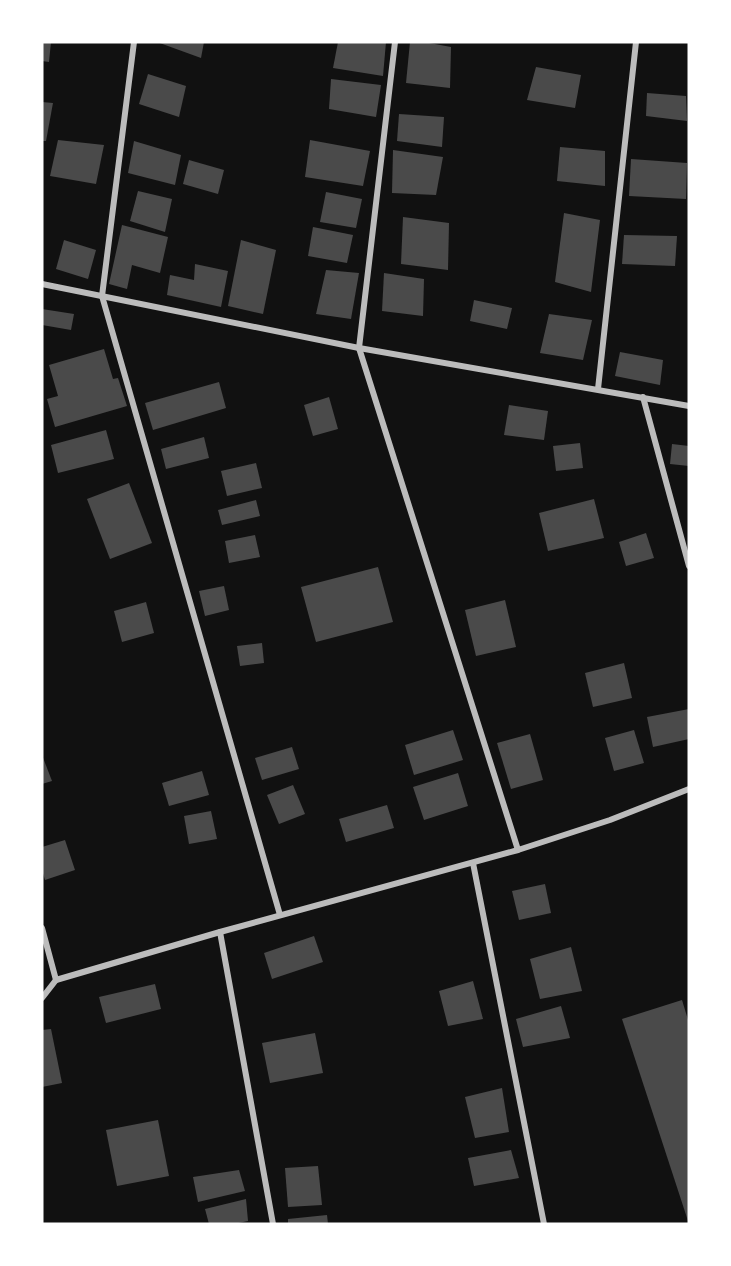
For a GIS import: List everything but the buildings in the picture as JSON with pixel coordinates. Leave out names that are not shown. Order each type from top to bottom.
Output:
[{"type":"street","points":[[134,42],[102,296],[280,915]]},
{"type":"street","points":[[395,42],[359,348],[518,850]]},
{"type":"street","points":[[598,389],[636,42]]},
{"type":"street","points":[[42,284],[359,348],[689,406]]},
{"type":"street","points":[[643,398],[689,566]]},
{"type":"street","points":[[42,998],[56,980],[280,915],[518,850],[610,820],[689,789]]},
{"type":"street","points":[[472,863],[544,1224]]},
{"type":"street","points":[[42,928],[56,980]]},
{"type":"street","points":[[220,932],[273,1224]]}]
